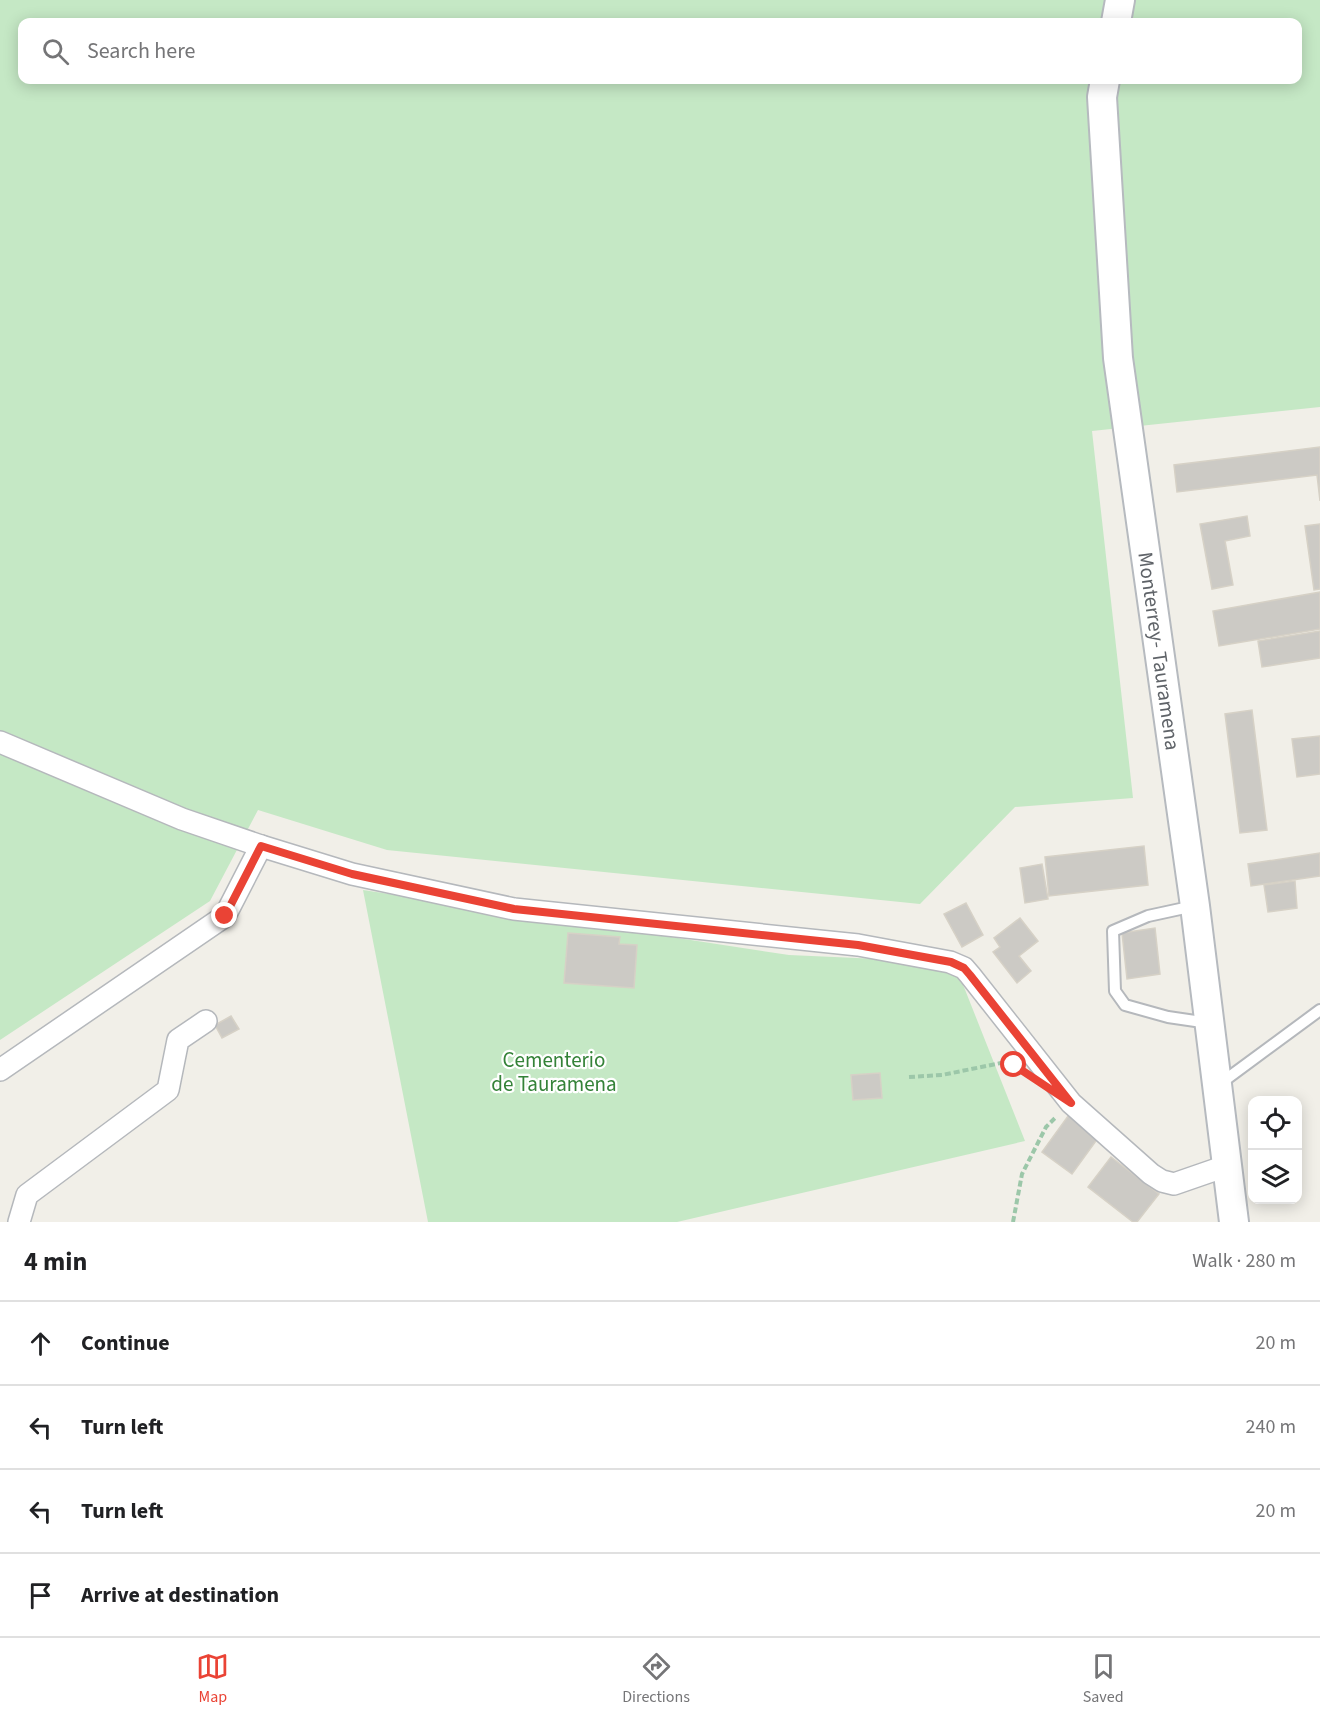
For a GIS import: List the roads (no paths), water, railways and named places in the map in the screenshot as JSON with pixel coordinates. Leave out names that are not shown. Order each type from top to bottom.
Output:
[{"type":"main road","points":[[1117,18],[1120,0]]},
{"type":"main road","name":"Monterrey- Tauramena","points":[[1104,84],[1102,97],[1118,358],[1196,906],[1234,1222]]},
{"type":"street","points":[[3,748],[182,819],[352,874],[514,909],[858,945],[951,962],[964,968],[970,975],[1071,1103],[1162,1181],[1174,1184],[1226,1166]]},
{"type":"street","points":[[0,1070],[225,916],[261,846]]},
{"type":"street","points":[[20,1222],[27,1195],[168,1090],[178,1040],[206,1021]]},
{"type":"lane","points":[[1196,906],[1148,916],[1113,931],[1115,991],[1125,1005],[1168,1017],[1209,1023]]},
{"type":"lane","points":[[1218,1085],[1320,1010]]},
{"type":"park label","name":"Cementerio de Tauramena","points":[[554,1072]]}]
